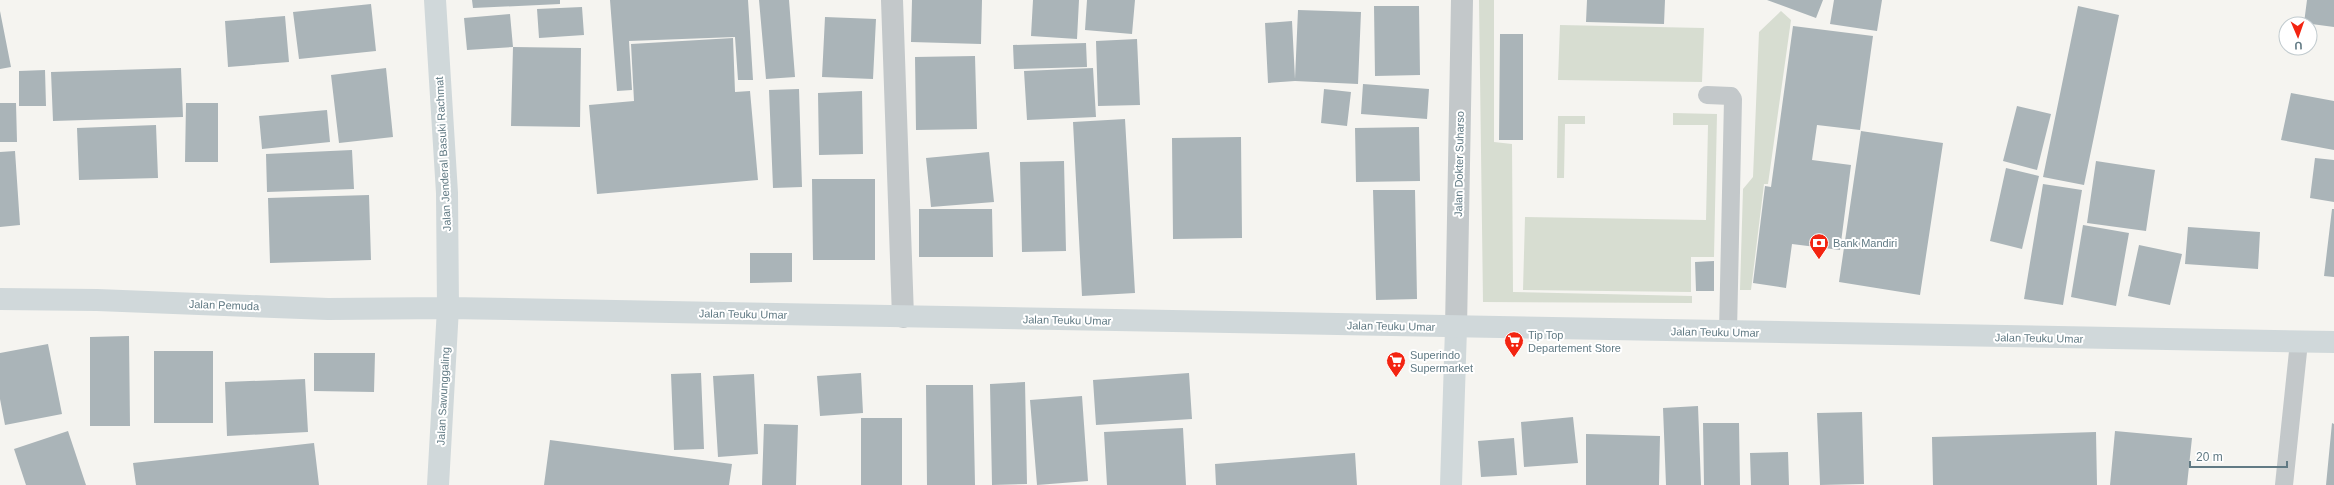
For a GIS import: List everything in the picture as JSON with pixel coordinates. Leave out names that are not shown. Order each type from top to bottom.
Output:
[{"type":"main road","name":"Jalan Jenderal Basuki Rachmat","points":[[435,0],[447,193],[448,308]]},
{"type":"main road","name":"Jalan Pemuda","points":[[0,299],[98,300],[328,309],[448,308]]},
{"type":"main road","name":"Jalan Teuku Umar","points":[[448,308],[1456,328],[2334,342]]},
{"type":"main road","name":"Jalan Sawunggaling","points":[[438,485],[448,308]]},
{"type":"main road","points":[[1451,485],[1456,328]]},
{"type":"street","points":[[892,0],[903,317]]},
{"type":"street","name":"Jalan Dokter Suharso","points":[[1456,328],[1462,0]]},
{"type":"lane","points":[[1707,95],[1727,95],[1731,96],[1733,99],[1728,332]]},
{"type":"lane","points":[[2284,485],[2299,342]]},
{"type":"shaded area","points":[[1479,0],[1494,0],[1494,142],[1512,144],[1513,292],[1692,296],[1692,303],[1483,302]]},
{"type":"shaded area","points":[[1781,11],[1791,20],[1768,184],[1764,184],[1751,290],[1740,290],[1743,189],[1753,177],[1759,32]]},
{"type":"shaded area","points":[[1560,25],[1704,28],[1702,82],[1558,80]]},
{"type":"shaded area","points":[[1673,113],[1717,114],[1714,257],[1691,257],[1691,292],[1523,290],[1525,217],[1706,220],[1708,125],[1673,125]]},
{"type":"shaded area","points":[[1558,116],[1585,116],[1585,124],[1565,124],[1564,178],[1557,178]]},
{"type":"building","points":[[472,0],[560,0],[560,4],[473,8]]},
{"type":"building","points":[[610,0],[748,0],[753,80],[738,80],[735,37],[629,41],[632,90],[617,91]]},
{"type":"building","points":[[759,0],[789,0],[795,77],[766,79]]},
{"type":"building","points":[[912,0],[982,0],[981,44],[911,42]]},
{"type":"building","points":[[1033,0],[1079,0],[1077,39],[1031,36]]},
{"type":"building","points":[[1087,0],[1135,0],[1132,34],[1085,30]]},
{"type":"building","points":[[1587,0],[1665,0],[1664,24],[1586,22]]},
{"type":"building","points":[[1767,0],[1823,0],[1816,18]]},
{"type":"building","points":[[1834,0],[1882,0],[1877,31],[1830,24]]},
{"type":"building","points":[[2307,0],[2334,0],[2334,27],[2318,25],[2318,16],[2305,16]]},
{"type":"building","points":[[371,4],[376,51],[299,59],[293,12]]},
{"type":"building","points":[[1374,6],[1419,6],[1420,75],[1375,76]]},
{"type":"building","points":[[2078,6],[2119,15],[2084,185],[2043,177]]},
{"type":"building","points":[[582,7],[584,35],[539,38],[537,9]]},
{"type":"building","points":[[1298,10],[1361,12],[1358,84],[1295,81],[1268,83],[1265,23],[1292,21],[1295,79]]},
{"type":"building","points":[[0,11],[11,67],[0,69]]},
{"type":"building","points":[[510,14],[513,47],[467,50],[464,18]]},
{"type":"building","points":[[285,16],[289,62],[228,67],[225,21]]},
{"type":"building","points":[[825,17],[876,19],[873,79],[822,77]]},
{"type":"building","points":[[1793,26],[1873,36],[1860,130],[1817,125],[1812,160],[1851,165],[1840,250],[1792,244],[1786,288],[1753,283],[1765,186],[1771,187]]},
{"type":"building","points":[[1500,34],[1523,34],[1523,140],[1499,140]]},
{"type":"building","points":[[733,38],[735,92],[750,91],[758,180],[597,194],[589,105],[634,101],[631,44]]},
{"type":"building","points":[[1137,39],[1140,105],[1098,106],[1096,41]]},
{"type":"building","points":[[1086,43],[1087,67],[1014,69],[1013,45]]},
{"type":"building","points":[[513,47],[581,48],[580,127],[511,126]]},
{"type":"building","points":[[975,56],[977,129],[916,130],[915,57]]},
{"type":"building","points":[[181,68],[183,117],[53,121],[51,72]]},
{"type":"building","points":[[386,68],[393,137],[339,143],[331,75]]},
{"type":"building","points":[[1093,68],[1096,117],[1027,120],[1024,71]]},
{"type":"building","points":[[45,70],[46,106],[19,106],[19,71]]},
{"type":"building","points":[[1363,84],[1429,89],[1427,119],[1361,114]]},
{"type":"building","points":[[799,89],[802,187],[773,188],[769,90]]},
{"type":"building","points":[[1324,89],[1351,92],[1347,126],[1321,123]]},
{"type":"building","points":[[862,91],[863,154],[819,155],[818,93]]},
{"type":"building","points":[[2291,93],[2334,101],[2334,150],[2281,140]]},
{"type":"building","points":[[0,103],[16,103],[17,142],[0,142]]},
{"type":"building","points":[[186,103],[218,103],[218,162],[185,162]]},
{"type":"building","points":[[2017,106],[2051,114],[2037,170],[2003,161]]},
{"type":"building","points":[[327,110],[330,142],[262,149],[259,116]]},
{"type":"building","points":[[1125,119],[1135,293],[1082,296],[1073,122]]},
{"type":"building","points":[[156,125],[158,178],[79,180],[77,128]]},
{"type":"building","points":[[1419,127],[1420,181],[1356,182],[1355,128]]},
{"type":"building","points":[[1861,131],[1943,143],[1920,295],[1839,282]]},
{"type":"building","points":[[1241,137],[1242,238],[1173,239],[1172,138]]},
{"type":"building","points":[[352,150],[354,189],[267,192],[266,154]]},
{"type":"building","points":[[15,151],[20,225],[0,227],[0,152]]},
{"type":"building","points":[[989,152],[994,202],[931,207],[926,158]]},
{"type":"building","points":[[2315,158],[2334,160],[2334,202],[2310,198]]},
{"type":"building","points":[[1064,161],[1066,251],[1022,252],[1020,162]]},
{"type":"building","points":[[2096,161],[2155,170],[2146,231],[2087,223]]},
{"type":"building","points":[[2006,168],[2039,176],[2022,249],[1990,241]]},
{"type":"building","points":[[812,179],[875,179],[875,260],[813,260]]},
{"type":"building","points":[[2043,184],[2082,190],[2063,305],[2024,299]]},
{"type":"building","points":[[1373,190],[1415,190],[1417,299],[1376,300]]},
{"type":"building","points":[[369,195],[371,260],[270,263],[268,198]]},
{"type":"building","points":[[919,209],[992,209],[993,257],[919,257]]},
{"type":"building","points":[[2332,209],[2334,209],[2334,277],[2324,276]]},
{"type":"building","points":[[2083,225],[2129,233],[2116,306],[2071,297]]},
{"type":"building","points":[[2188,227],[2260,232],[2258,269],[2185,264]]},
{"type":"building","points":[[2139,245],[2182,254],[2170,305],[2128,296]]},
{"type":"building","points":[[750,253],[792,253],[792,282],[750,283]]},
{"type":"building","points":[[1714,261],[1714,291],[1696,291],[1695,262]]},
{"type":"building","points":[[129,336],[130,426],[90,426],[90,337]]},
{"type":"building","points":[[48,344],[62,414],[5,425],[0,399],[0,353]]},
{"type":"building","points":[[154,351],[213,351],[213,423],[154,423]]},
{"type":"building","points":[[314,353],[375,353],[374,392],[314,391]]},
{"type":"building","points":[[701,373],[704,449],[674,450],[671,374]]},
{"type":"building","points":[[861,373],[863,413],[820,416],[817,376]]},
{"type":"building","points":[[1189,373],[1192,419],[1096,425],[1093,380]]},
{"type":"building","points":[[754,374],[758,454],[718,457],[713,376]]},
{"type":"building","points":[[305,379],[308,432],[227,436],[225,382]]},
{"type":"building","points":[[1025,382],[1027,484],[992,485],[990,384]]},
{"type":"building","points":[[926,385],[973,385],[975,485],[927,485]]},
{"type":"building","points":[[1082,396],[1088,481],[1037,485],[1030,400]]},
{"type":"building","points":[[1698,406],[1701,485],[1666,485],[1663,408]]},
{"type":"building","points":[[1862,412],[1864,484],[1820,485],[1817,413]]},
{"type":"building","points":[[1573,417],[1578,463],[1524,467],[1521,422]]},
{"type":"building","points":[[861,418],[902,418],[902,485],[861,485]]},
{"type":"building","points":[[1703,423],[1739,423],[1740,485],[1704,485]]},
{"type":"building","points":[[2332,423],[2334,424],[2334,485],[2326,485]]},
{"type":"building","points":[[764,424],[798,425],[796,485],[762,485]]},
{"type":"building","points":[[1183,428],[1186,485],[1107,485],[1104,432]]},
{"type":"building","points":[[68,431],[86,485],[26,485],[14,449]]},
{"type":"building","points":[[2115,431],[2192,438],[2187,485],[2110,485]]},
{"type":"building","points":[[2096,432],[2097,485],[1933,485],[1932,437]]},
{"type":"building","points":[[1586,434],[1660,436],[1659,485],[1586,485]]},
{"type":"building","points":[[1514,438],[1517,475],[1481,477],[1478,441]]},
{"type":"building","points":[[550,440],[732,464],[729,485],[544,485]]},
{"type":"building","points":[[314,443],[319,485],[136,485],[133,463]]},
{"type":"building","points":[[1788,452],[1789,485],[1751,485],[1750,453]]},
{"type":"building","points":[[1355,453],[1357,485],[1216,485],[1215,464]]},
{"type":"place","name":"Bank Mandiri","points":[[1819,260]]},
{"type":"place","name":"Tip Top Departement Store","points":[[1514,358]]},
{"type":"place","name":"Superindo Supermarket","points":[[1396,378]]}]
